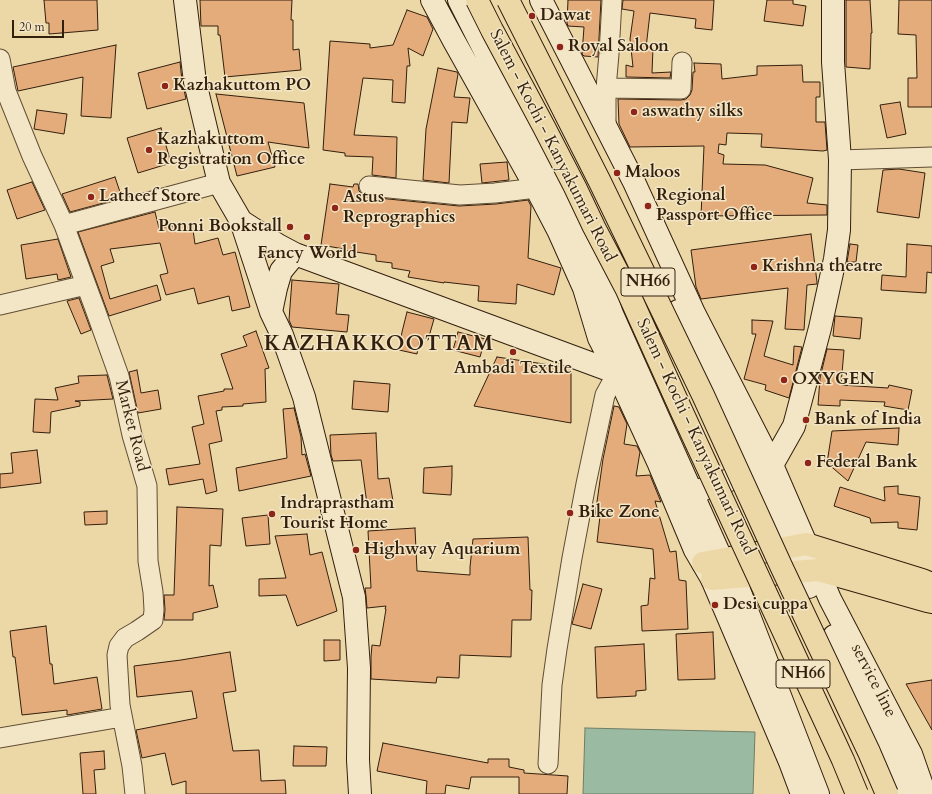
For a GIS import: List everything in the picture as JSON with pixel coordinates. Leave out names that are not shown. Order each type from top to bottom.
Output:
[{"type":"main road","points":[[185,0],[195,82],[220,183],[240,221],[271,312],[282,335],[304,397],[354,597],[359,668],[358,760],[360,794]]},
{"type":"main road","points":[[432,0],[559,232],[584,288],[599,338],[659,464],[683,496]]},
{"type":"main road","points":[[459,0],[551,182],[594,263],[612,314],[683,496],[695,550],[718,570],[818,794]]},
{"type":"main road","name":"Salem - Kochi - Kanyakumari Road","points":[[477,0],[627,290],[857,794]]},
{"type":"main road","name":"Salem - Kochi - Kanyakumari Road","points":[[508,0],[600,182],[703,395],[782,568],[869,752],[887,794]]},
{"type":"main road","points":[[528,0],[566,78],[622,184],[714,392],[763,468]]},
{"type":"main road","points":[[541,0],[634,182],[797,545],[815,577],[823,613],[905,794]]},
{"type":"main road","points":[[683,496],[763,468],[794,426],[820,328],[839,230],[840,160],[833,62],[833,0]]},
{"type":"main road","points":[[240,221],[295,254],[617,374]]},
{"type":"main road","points":[[271,312],[281,271],[295,254]]},
{"type":"main road","points":[[718,570],[797,545],[915,577],[932,584]]},
{"type":"main road","points":[[718,570],[815,577],[932,602]]},
{"type":"main road","points":[[718,570],[802,794]]},
{"type":"main road","points":[[815,577],[823,613]]},
{"type":"main road","name":"service line","points":[[815,577],[830,600],[911,754],[924,794]]},
{"type":"street","points":[[606,129],[606,88],[612,0]]},
{"type":"street","name":"Market Road","points":[[0,59],[3,92],[64,225],[119,376],[132,435],[147,486],[148,561],[153,592],[153,620],[125,638],[119,646],[117,655],[120,705],[132,766],[135,794]]},
{"type":"street","points":[[606,88],[682,89],[682,62]]},
{"type":"street","points":[[840,160],[932,157]]},
{"type":"street","points":[[64,225],[220,183]]},
{"type":"street","points":[[369,186],[460,195],[495,193],[536,188]]},
{"type":"street","points":[[0,305],[86,285]]},
{"type":"street","points":[[548,764],[553,678],[572,558],[587,477],[605,394],[617,374]]},
{"type":"street","points":[[0,738],[122,717]]},
{"type":"shaded area","points":[[585,728],[755,732],[753,794],[583,794]]},
{"type":"building","points":[[44,0],[97,0],[98,30],[49,34],[49,23],[46,23]]},
{"type":"building","points":[[200,0],[292,0],[291,20],[293,20],[293,50],[299,49],[301,70],[225,77],[220,35],[218,35],[218,26],[201,26]]},
{"type":"building","points":[[568,0],[601,0],[598,57],[584,56],[582,54],[584,27],[568,26]]},
{"type":"building","points":[[623,0],[714,0],[712,30],[695,28],[696,19],[650,13],[646,48],[653,48],[652,73],[671,72],[670,78],[626,77],[626,65],[633,67],[630,39],[634,11],[622,9]]},
{"type":"building","points":[[767,0],[793,0],[793,4],[806,6],[803,26],[764,21]]},
{"type":"building","points":[[846,0],[870,0],[872,33],[870,69],[846,67]]},
{"type":"building","points":[[899,0],[932,0],[932,107],[908,107],[908,78],[917,78],[916,35],[898,34]]},
{"type":"building","points":[[407,10],[427,17],[433,29],[423,56],[408,48],[410,66],[407,66],[405,103],[392,102],[393,80],[363,78],[354,135],[397,137],[396,178],[372,175],[373,157],[345,156],[345,153],[323,150],[330,41],[370,44],[370,48],[393,45]]},
{"type":"building","points":[[116,45],[111,118],[81,116],[83,77],[18,91],[13,67]]},
{"type":"building","name":"Kazhakuttom PO","points":[[180,62],[182,81],[177,82],[177,90],[184,90],[186,99],[147,109],[138,73]]},
{"type":"building","points":[[694,63],[721,64],[722,79],[757,75],[757,66],[802,65],[803,82],[820,82],[820,97],[816,97],[816,122],[825,122],[827,150],[761,147],[762,134],[727,133],[726,145],[719,144],[718,153],[724,155],[723,164],[765,165],[813,178],[807,203],[827,205],[827,215],[701,216],[704,146],[630,147],[619,124],[618,99],[686,99],[692,90],[693,72],[695,72]]},
{"type":"building","points":[[438,68],[457,72],[458,74],[454,97],[470,98],[467,123],[452,122],[449,183],[423,180],[426,129]]},
{"type":"building","points":[[216,94],[304,103],[309,148],[268,142],[275,167],[237,176]]},
{"type":"building","points":[[900,102],[906,134],[887,138],[880,105]]},
{"type":"building","points":[[37,110],[67,114],[64,134],[34,129]]},
{"type":"building","name":"Kazhakuttom Registration Office","points":[[161,128],[171,163],[138,173],[127,138]]},
{"type":"building","points":[[507,162],[509,180],[482,183],[480,164]]},
{"type":"building","points":[[899,169],[925,173],[919,218],[877,212],[883,170]]},
{"type":"building","name":"Latheef Store","points":[[115,177],[122,198],[70,212],[62,194]]},
{"type":"building","points":[[32,182],[45,210],[17,219],[7,190]]},
{"type":"building","points":[[330,184],[353,187],[354,184],[358,184],[359,191],[368,197],[459,206],[496,204],[528,200],[531,206],[528,258],[561,268],[554,295],[517,284],[516,304],[478,301],[479,286],[444,283],[408,277],[410,271],[392,268],[392,263],[376,261],[376,255],[321,245]]},
{"type":"building","points":[[155,212],[159,228],[192,223],[195,244],[218,238],[223,255],[235,252],[250,307],[232,311],[229,296],[198,304],[194,288],[166,295],[160,275],[168,273],[160,243],[110,249],[114,262],[101,266],[110,299],[157,285],[161,300],[109,316],[78,232]]},
{"type":"building","name":"Krishna theatre","points":[[811,234],[817,284],[807,285],[804,330],[785,329],[788,288],[701,299],[696,287],[691,250]]},
{"type":"building","points":[[58,239],[71,277],[58,280],[57,274],[26,279],[21,245]]},
{"type":"building","points":[[850,244],[858,245],[856,262],[847,262]]},
{"type":"building","points":[[907,244],[932,246],[932,273],[927,272],[926,293],[881,290],[882,275],[906,277]]},
{"type":"building","points":[[292,280],[339,284],[336,314],[349,315],[347,332],[292,327],[289,320]]},
{"type":"building","points":[[79,298],[91,330],[81,334],[67,301]]},
{"type":"building","points":[[407,312],[434,319],[428,340],[420,337],[417,354],[399,350]]},
{"type":"building","points":[[835,316],[862,318],[860,339],[833,336]]},
{"type":"building","points":[[752,320],[773,321],[764,356],[793,365],[794,346],[802,347],[789,398],[765,390],[766,385],[744,379],[756,334],[752,334]]},
{"type":"building","points":[[256,331],[269,368],[265,369],[266,402],[243,404],[243,406],[222,407],[222,410],[216,411],[222,441],[209,444],[217,491],[206,494],[203,479],[169,485],[166,469],[200,464],[192,427],[204,424],[198,396],[224,391],[224,389],[233,389],[221,354],[247,346],[243,336]]},
{"type":"building","points":[[458,332],[485,339],[480,357],[453,350]]},
{"type":"building","points":[[827,349],[844,350],[841,385],[888,388],[889,385],[912,390],[908,410],[884,406],[885,402],[840,400],[840,406],[818,405],[820,378]]},
{"type":"building","points":[[497,357],[571,369],[571,423],[474,406]]},
{"type":"building","points":[[137,370],[141,393],[158,390],[161,409],[138,413],[129,372]]},
{"type":"building","points":[[107,375],[113,399],[75,401],[80,402],[80,406],[51,412],[50,433],[33,432],[35,399],[58,400],[55,388],[79,383],[78,376]]},
{"type":"building","points":[[354,381],[390,384],[388,412],[352,409]]},
{"type":"building","points":[[614,406],[619,407],[627,424],[624,444],[637,446],[640,452],[636,476],[650,475],[661,502],[655,501],[670,552],[676,551],[679,580],[686,581],[688,629],[642,631],[641,606],[648,605],[650,578],[655,579],[653,549],[597,542],[600,516],[595,516],[603,459]]},
{"type":"building","points":[[294,408],[301,437],[302,455],[305,454],[311,476],[239,491],[236,468],[287,458],[283,409]]},
{"type":"building","points":[[899,428],[898,445],[866,442],[848,481],[827,463],[832,431]]},
{"type":"building","points":[[376,433],[378,479],[389,478],[393,501],[367,504],[361,460],[333,461],[331,455],[330,435]]},
{"type":"building","points":[[37,450],[41,483],[0,488],[0,474],[13,473],[11,453]]},
{"type":"building","points":[[452,466],[451,495],[423,493],[424,468]]},
{"type":"building","points":[[898,486],[898,494],[920,497],[917,530],[898,528],[898,522],[871,523],[870,518],[834,506],[840,487],[885,501],[884,487]]},
{"type":"building","points":[[177,507],[223,509],[221,546],[210,545],[209,586],[213,585],[218,607],[193,613],[193,620],[164,620],[164,595],[174,595]]},
{"type":"building","points":[[107,511],[107,524],[85,525],[84,512]]},
{"type":"building","points":[[268,515],[270,544],[246,546],[242,518]]},
{"type":"building","points":[[415,528],[417,571],[470,575],[473,539],[528,537],[530,590],[532,590],[531,620],[512,620],[511,657],[460,655],[459,678],[437,677],[436,683],[371,679],[372,645],[380,646],[386,606],[367,608],[365,588],[371,588],[368,531]]},
{"type":"building","points":[[307,534],[310,555],[322,552],[337,611],[297,626],[286,595],[259,596],[259,579],[286,578],[275,536]]},
{"type":"building","points":[[583,584],[602,589],[591,629],[572,624]]},
{"type":"building","points":[[46,626],[50,664],[52,664],[54,684],[97,677],[102,709],[67,715],[67,710],[22,715],[15,657],[13,657],[10,631]]},
{"type":"building","points":[[713,632],[715,679],[678,680],[676,634]]},
{"type":"building","points":[[324,640],[340,640],[340,660],[324,661]]},
{"type":"building","points":[[644,644],[646,690],[636,691],[636,696],[597,698],[595,647]]},
{"type":"building","points":[[230,652],[236,691],[223,693],[233,751],[259,750],[261,781],[285,780],[286,794],[186,794],[186,781],[172,785],[165,753],[142,758],[136,730],[197,718],[192,691],[137,697],[134,666]]},
{"type":"building","points":[[932,680],[932,730],[906,684]]},
{"type":"building","points":[[383,743],[488,763],[488,759],[509,759],[509,767],[524,770],[524,773],[568,776],[567,794],[519,794],[519,777],[471,777],[469,789],[446,785],[445,794],[426,794],[427,781],[377,771]]},
{"type":"building","points":[[294,746],[327,747],[326,766],[293,766]]},
{"type":"building","points":[[104,751],[105,769],[94,770],[96,794],[83,794],[80,753]]},
{"type":"place","name":"Dawat","points":[[532,16]]},
{"type":"place","name":"Royal Saloon","points":[[560,47]]},
{"type":"place","name":"Kazhakuttom PO","points":[[165,86]]},
{"type":"place","name":"aswathy silks","points":[[634,112]]},
{"type":"place","name":"Kazhakuttom Registration Office","points":[[149,150]]},
{"type":"place","name":"Maloos","points":[[617,173]]},
{"type":"place","name":"Latheef Store","points":[[91,197]]},
{"type":"place","name":"Regional Passport Office","points":[[648,206]]},
{"type":"place","name":"Astus Reprographics","points":[[335,208]]},
{"type":"place","name":"Ponni Bookstall","points":[[290,227]]},
{"type":"place","name":"Fancy World","points":[[307,237]]},
{"type":"place","name":"Krishna theatre","points":[[754,267]]},
{"type":"place","name":"Ambadi Textile","points":[[513,352]]},
{"type":"place","name":"OXYGEN","points":[[784,380]]},
{"type":"place","name":"Bank of India","points":[[806,420]]},
{"type":"place","name":"Federal Bank","points":[[808,463]]},
{"type":"place","name":"Bike Zone","points":[[570,513]]},
{"type":"place","name":"Indraprastham Tourist Home","points":[[272,514]]},
{"type":"place","name":"Highway Aquarium","points":[[356,550]]},
{"type":"place","name":"Desi cuppa","points":[[715,605]]},
{"type":"district","name":"KAZHAKKOOTTAM","points":[[379,345]]}]
